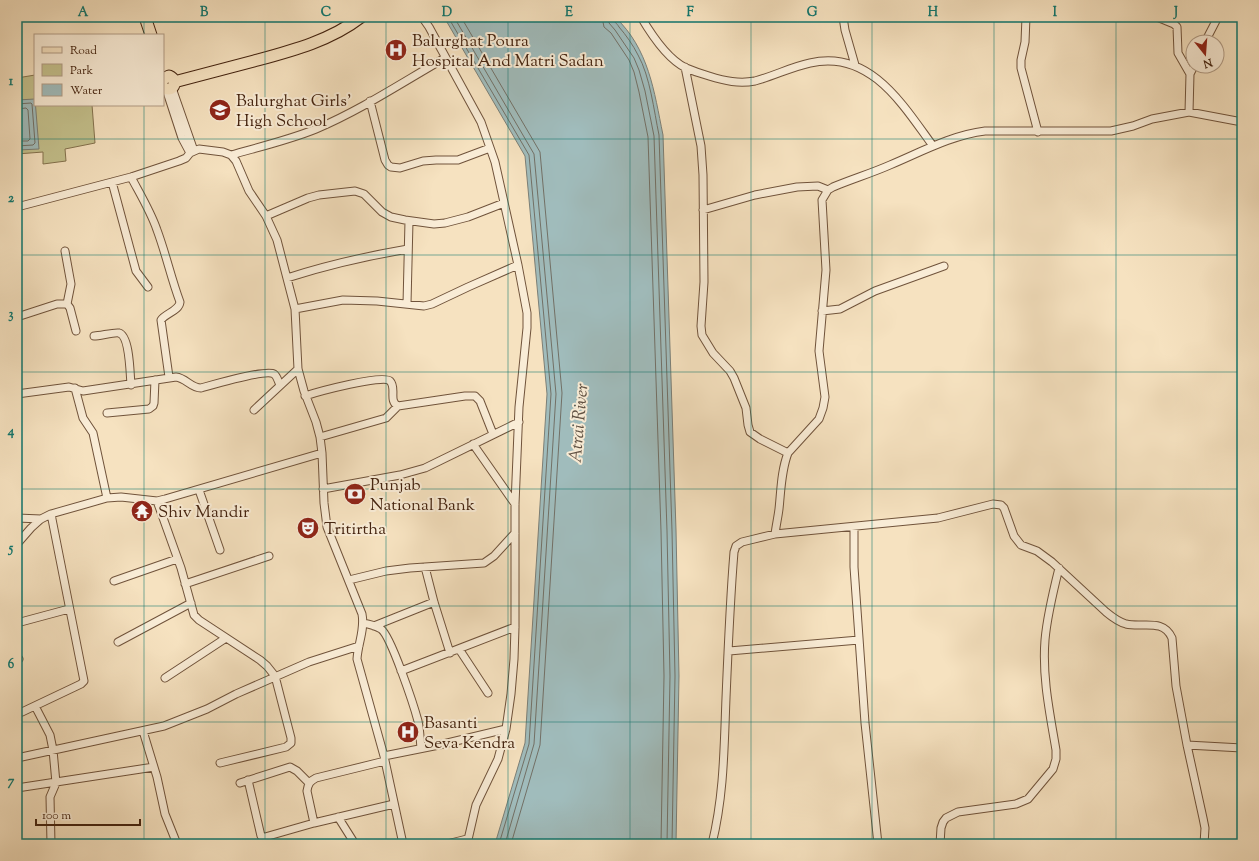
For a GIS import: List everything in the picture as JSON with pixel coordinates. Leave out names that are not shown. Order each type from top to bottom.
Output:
[{"type":"main road","points":[[145,17],[151,34]]},
{"type":"main road","points":[[167,82],[283,53],[319,41],[348,28],[361,17]]},
{"type":"street","points":[[422,17],[429,27],[480,122],[495,162],[527,313],[515,504],[514,659],[506,729],[498,760],[476,805],[467,841],[447,844]]},
{"type":"street","points":[[641,17],[654,37],[665,50],[684,67],[726,81],[746,83],[762,80],[810,62],[832,61],[855,65],[874,76],[886,87],[906,109],[932,146]]},
{"type":"street","points":[[843,17],[855,65]]},
{"type":"street","points":[[1026,17],[1025,42],[1021,60],[1038,132]]},
{"type":"street","points":[[1157,17],[1174,24],[1177,27],[1178,53],[1185,65]]},
{"type":"street","points":[[1209,34],[1218,17]]},
{"type":"street","points":[[231,155],[315,129],[370,101],[445,58]]},
{"type":"street","points":[[684,67],[701,146],[703,175],[704,282],[701,326],[702,335],[734,378],[746,408],[750,432],[760,439],[788,453]]},
{"type":"street","points":[[1189,112],[1190,74]]},
{"type":"street","points":[[167,82],[192,152]]},
{"type":"street","points":[[370,101],[385,160],[391,167],[400,168],[436,160],[458,160],[490,148]]},
{"type":"street","points":[[775,534],[782,480],[788,453],[819,419],[825,397],[819,351],[826,270],[822,200],[828,190],[833,186],[884,168],[932,146],[971,132],[1111,131],[1133,126],[1152,119],[1189,112],[1242,122]]},
{"type":"street","points":[[17,207],[131,177],[179,161],[199,149],[223,152],[231,155],[236,161],[249,191],[266,216],[277,240],[287,278],[294,309],[298,369],[305,396],[316,422],[320,437],[327,527],[362,614],[364,623],[357,659],[385,758],[403,844]]},
{"type":"street","points":[[131,177],[157,230],[180,302],[178,308],[163,317],[161,320],[169,378]]},
{"type":"street","points":[[112,182],[136,271],[148,287]]},
{"type":"street","points":[[703,210],[755,195],[797,187],[818,186],[828,190]]},
{"type":"street","points":[[266,216],[308,198],[355,191],[364,194],[382,212],[391,217],[434,224],[445,223],[468,217],[504,203]]},
{"type":"street","points":[[407,304],[409,221]]},
{"type":"street","points":[[287,278],[366,256],[408,249]]},
{"type":"street","points":[[65,251],[71,284],[67,304],[70,308],[76,331]]},
{"type":"street","points":[[294,309],[343,300],[377,301],[424,306],[432,304],[518,265]]},
{"type":"street","points":[[822,310],[840,309],[875,291],[944,266]]},
{"type":"street","points":[[17,317],[57,304],[67,304]]},
{"type":"street","points":[[94,336],[118,333],[123,335],[127,348],[131,385]]},
{"type":"street","points":[[254,410],[298,369]]},
{"type":"street","points":[[17,394],[58,388],[75,388],[79,391],[83,391],[179,377],[183,378],[193,387],[202,388],[251,375],[270,373],[276,376],[280,385]]},
{"type":"street","points":[[305,396],[350,384],[387,379],[391,382],[394,404],[398,406]]},
{"type":"street","points":[[108,413],[141,411],[149,409],[154,403],[155,380]]},
{"type":"street","points":[[75,388],[83,418],[93,433],[107,498]]},
{"type":"street","points":[[320,437],[386,418],[398,406],[466,396],[475,396],[480,401],[493,434]]},
{"type":"street","points":[[323,489],[414,472],[438,462],[519,422]]},
{"type":"street","points":[[473,444],[515,504]]},
{"type":"street","points":[[17,544],[41,519],[51,514],[107,498],[121,497],[157,501],[322,453]]},
{"type":"street","points":[[199,490],[220,550]]},
{"type":"street","points":[[157,501],[178,559],[194,615],[199,620],[260,660],[275,676],[291,738],[291,743],[286,747],[220,763]]},
{"type":"street","points":[[712,844],[718,820],[724,773],[731,592],[734,552],[736,546],[742,542],[775,534],[938,518],[996,504],[1001,505],[1004,508],[1014,536],[1021,545],[1038,551],[1115,618],[1124,623],[1133,625],[1162,626],[1170,633],[1172,638],[1176,686],[1205,828],[1204,844]]},
{"type":"street","points":[[17,713],[35,706],[81,684],[84,681],[51,514]]},
{"type":"street","points":[[17,518],[41,519]]},
{"type":"street","points":[[854,527],[854,567],[865,724],[878,844]]},
{"type":"street","points":[[349,580],[386,571],[484,563],[494,556],[515,533]]},
{"type":"street","points":[[186,584],[269,556]]},
{"type":"street","points":[[114,581],[178,559]]},
{"type":"street","points":[[425,567],[434,602],[450,652]]},
{"type":"street","points":[[940,844],[941,828],[946,818],[958,812],[1023,802],[1034,793],[1053,769],[1056,759],[1056,750],[1045,680],[1045,640],[1049,610],[1058,568]]},
{"type":"street","points":[[374,626],[434,602]]},
{"type":"street","points":[[118,642],[191,603]]},
{"type":"street","points":[[17,623],[69,608]]},
{"type":"street","points":[[364,623],[380,628],[389,639],[418,721],[421,748]]},
{"type":"street","points":[[401,671],[515,627]]},
{"type":"street","points":[[165,678],[226,638]]},
{"type":"street","points":[[729,651],[859,640]]},
{"type":"street","points":[[17,758],[164,726],[309,662],[359,646]]},
{"type":"street","points":[[458,649],[488,693]]},
{"type":"street","points":[[35,706],[50,735],[53,750],[56,783],[50,797],[51,844]]},
{"type":"street","points":[[314,823],[307,791],[309,782],[316,778],[421,748],[445,744],[506,729]]},
{"type":"street","points":[[143,731],[154,767],[165,814],[177,844]]},
{"type":"street","points":[[1188,744],[1242,748]]},
{"type":"street","points":[[17,788],[154,767]]},
{"type":"street","points":[[309,782],[290,767],[244,782],[261,836],[266,837],[314,823],[394,804]]},
{"type":"street","points":[[338,817],[355,844]]},
{"type":"green space","points":[[34,75],[34,106],[92,106],[95,143],[65,149],[66,161],[43,164],[43,152],[17,154],[17,78]]},
{"type":"water","name":"Atrai River","points":[[444,17],[615,17],[636,43],[643,57],[653,87],[663,135],[676,530],[679,676],[676,844],[495,844],[525,743],[547,394],[525,156]]},
{"type":"water","points":[[34,99],[39,149],[18,150],[17,100]]},
{"type":"place","name":"Balurghat Poura Hospital And Matri Sadan","points":[[396,50]]},
{"type":"place","name":"Balurghat Girls' High School","points":[[220,110]]},
{"type":"place","name":"Punjab National Bank","points":[[355,494]]},
{"type":"place","name":"Shiv Mandir","points":[[142,511]]},
{"type":"place","name":"Tritirtha","points":[[308,528]]},
{"type":"place","name":"Basanti Seva Kendra","points":[[408,732]]}]
